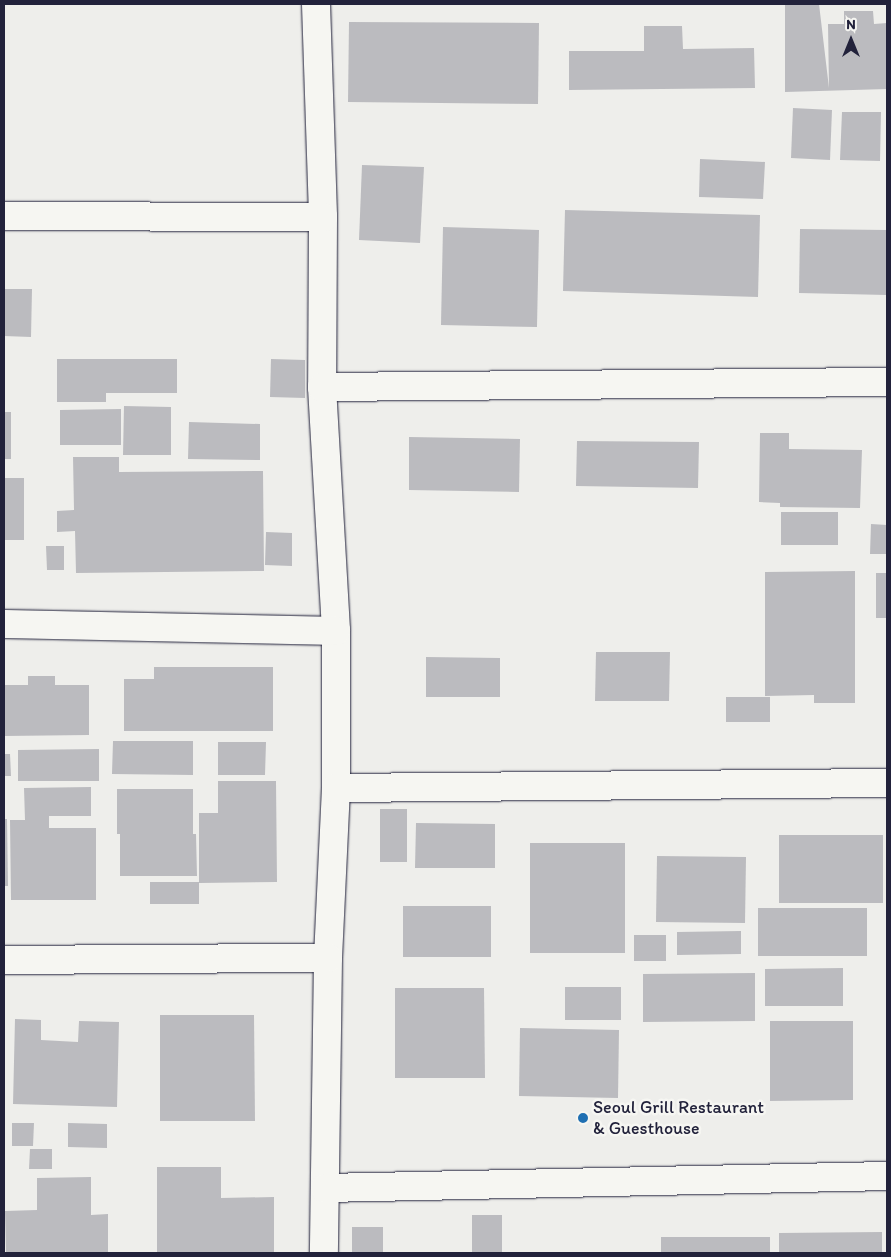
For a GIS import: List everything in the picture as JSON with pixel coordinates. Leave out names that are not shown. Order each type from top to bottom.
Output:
[{"type":"street","points":[[316,4],[323,216],[322,387],[336,631],[336,788],[328,958],[324,1253]]},
{"type":"street","points":[[4,216],[323,216]]},
{"type":"street","points":[[322,387],[887,382]]},
{"type":"street","points":[[4,624],[336,631]]},
{"type":"street","points":[[336,788],[887,783]]},
{"type":"street","points":[[4,960],[328,958]]},
{"type":"street","points":[[326,1188],[887,1176]]},
{"type":"building","points":[[785,4],[819,4],[829,88],[828,24],[844,24],[844,11],[873,11],[874,24],[887,23],[887,89],[785,92]]},
{"type":"building","points":[[349,22],[539,23],[538,104],[348,102]]},
{"type":"building","points":[[644,26],[682,26],[683,49],[754,48],[755,88],[569,90],[569,51],[644,51]]},
{"type":"building","points":[[793,108],[832,110],[830,160],[791,158]]},
{"type":"building","points":[[842,112],[881,112],[880,161],[840,160]]},
{"type":"building","points":[[700,159],[765,162],[763,199],[699,197]]},
{"type":"building","points":[[362,165],[424,167],[420,243],[359,240]]},
{"type":"building","points":[[565,210],[760,215],[758,297],[563,291]]},
{"type":"building","points":[[443,227],[539,230],[537,327],[441,325]]},
{"type":"building","points":[[800,229],[887,230],[887,295],[799,293]]},
{"type":"building","points":[[4,289],[32,289],[31,337],[4,336]]},
{"type":"building","points":[[57,359],[177,359],[177,393],[106,393],[106,402],[57,402]]},
{"type":"building","points":[[271,359],[305,360],[305,398],[270,397]]},
{"type":"building","points":[[124,406],[171,407],[171,455],[123,455]]},
{"type":"building","points":[[121,409],[121,445],[60,445],[60,410]]},
{"type":"building","points":[[4,412],[11,412],[11,459],[4,459]]},
{"type":"building","points":[[189,422],[260,424],[260,460],[188,459]]},
{"type":"building","points":[[760,433],[789,433],[789,449],[862,450],[860,508],[780,507],[780,503],[759,502]]},
{"type":"building","points":[[409,437],[520,439],[519,492],[409,490]]},
{"type":"building","points":[[577,441],[699,442],[698,488],[576,486]]},
{"type":"building","points":[[73,457],[119,457],[119,472],[263,471],[264,571],[76,573],[75,531],[57,532],[57,511],[74,510]]},
{"type":"building","points":[[4,478],[24,478],[24,540],[4,540]]},
{"type":"building","points":[[781,512],[838,512],[838,545],[781,545]]},
{"type":"building","points":[[871,524],[887,525],[887,554],[870,554]]},
{"type":"building","points":[[266,532],[292,533],[292,566],[265,565]]},
{"type":"building","points":[[46,546],[64,546],[64,570],[47,570]]},
{"type":"building","points":[[855,571],[855,703],[814,703],[814,695],[765,696],[765,572]]},
{"type":"building","points":[[876,573],[887,573],[887,618],[876,618]]},
{"type":"building","points":[[596,652],[670,652],[669,701],[595,701]]},
{"type":"building","points":[[426,657],[500,658],[500,697],[426,697]]},
{"type":"building","points":[[154,667],[273,667],[273,731],[124,731],[124,679],[154,679]]},
{"type":"building","points":[[28,676],[55,676],[55,685],[89,685],[89,735],[4,736],[4,685],[28,685]]},
{"type":"building","points":[[726,697],[770,697],[770,722],[726,722]]},
{"type":"building","points":[[113,741],[193,741],[193,775],[112,774]]},
{"type":"building","points":[[218,742],[266,742],[265,775],[218,775]]},
{"type":"building","points":[[99,749],[99,781],[18,781],[18,750]]},
{"type":"building","points":[[4,754],[10,754],[11,776],[4,776]]},
{"type":"building","points":[[218,781],[276,781],[277,882],[199,883],[199,813],[218,813]]},
{"type":"building","points":[[91,787],[91,816],[49,816],[49,828],[96,828],[96,900],[11,900],[10,820],[25,820],[24,788]]},
{"type":"building","points":[[117,789],[193,789],[193,834],[196,834],[197,876],[120,876],[120,834],[117,834]]},
{"type":"building","points":[[380,809],[407,809],[407,862],[380,862]]},
{"type":"building","points":[[4,819],[7,819],[8,886],[4,886]]},
{"type":"building","points":[[416,823],[495,824],[495,868],[415,868]]},
{"type":"building","points":[[779,835],[883,835],[883,903],[779,903]]},
{"type":"building","points":[[530,843],[625,843],[625,953],[530,953]]},
{"type":"building","points":[[657,856],[746,857],[745,923],[656,922]]},
{"type":"building","points":[[150,882],[199,882],[199,904],[150,904]]},
{"type":"building","points":[[403,906],[491,906],[491,957],[403,957]]},
{"type":"building","points":[[758,908],[867,908],[867,956],[758,956]]},
{"type":"building","points":[[741,931],[741,954],[677,955],[677,932]]},
{"type":"building","points":[[634,935],[666,935],[666,961],[634,961]]},
{"type":"building","points":[[843,968],[843,1006],[765,1006],[765,969]]},
{"type":"building","points":[[755,973],[755,1021],[643,1022],[643,974]]},
{"type":"building","points":[[565,987],[621,987],[621,1020],[565,1020]]},
{"type":"building","points":[[395,988],[484,988],[485,1078],[395,1078]]},
{"type":"building","points":[[160,1015],[254,1015],[255,1121],[160,1121]]},
{"type":"building","points":[[15,1019],[41,1020],[41,1040],[78,1042],[79,1021],[119,1022],[117,1107],[13,1104]]},
{"type":"building","points":[[770,1021],[853,1021],[853,1100],[770,1101]]},
{"type":"building","points":[[520,1028],[619,1030],[618,1098],[519,1096]]},
{"type":"building","points":[[12,1123],[34,1123],[33,1146],[12,1146]]},
{"type":"building","points":[[68,1123],[107,1124],[107,1148],[68,1147]]},
{"type":"building","points":[[30,1149],[52,1149],[52,1169],[29,1169]]},
{"type":"building","points":[[157,1167],[221,1167],[221,1198],[274,1197],[274,1253],[157,1253]]},
{"type":"building","points":[[91,1177],[91,1215],[108,1214],[108,1253],[6,1253],[5,1211],[37,1210],[37,1178]]},
{"type":"building","points":[[472,1215],[502,1215],[502,1253],[472,1253]]},
{"type":"building","points":[[352,1227],[383,1227],[383,1253],[352,1253]]},
{"type":"building","points":[[882,1232],[882,1253],[779,1253],[779,1233]]},
{"type":"building","points":[[661,1237],[770,1237],[770,1253],[661,1253]]},
{"type":"place","name":"Seoul Grill Restaurant & Guesthouse","points":[[583,1118]]}]
